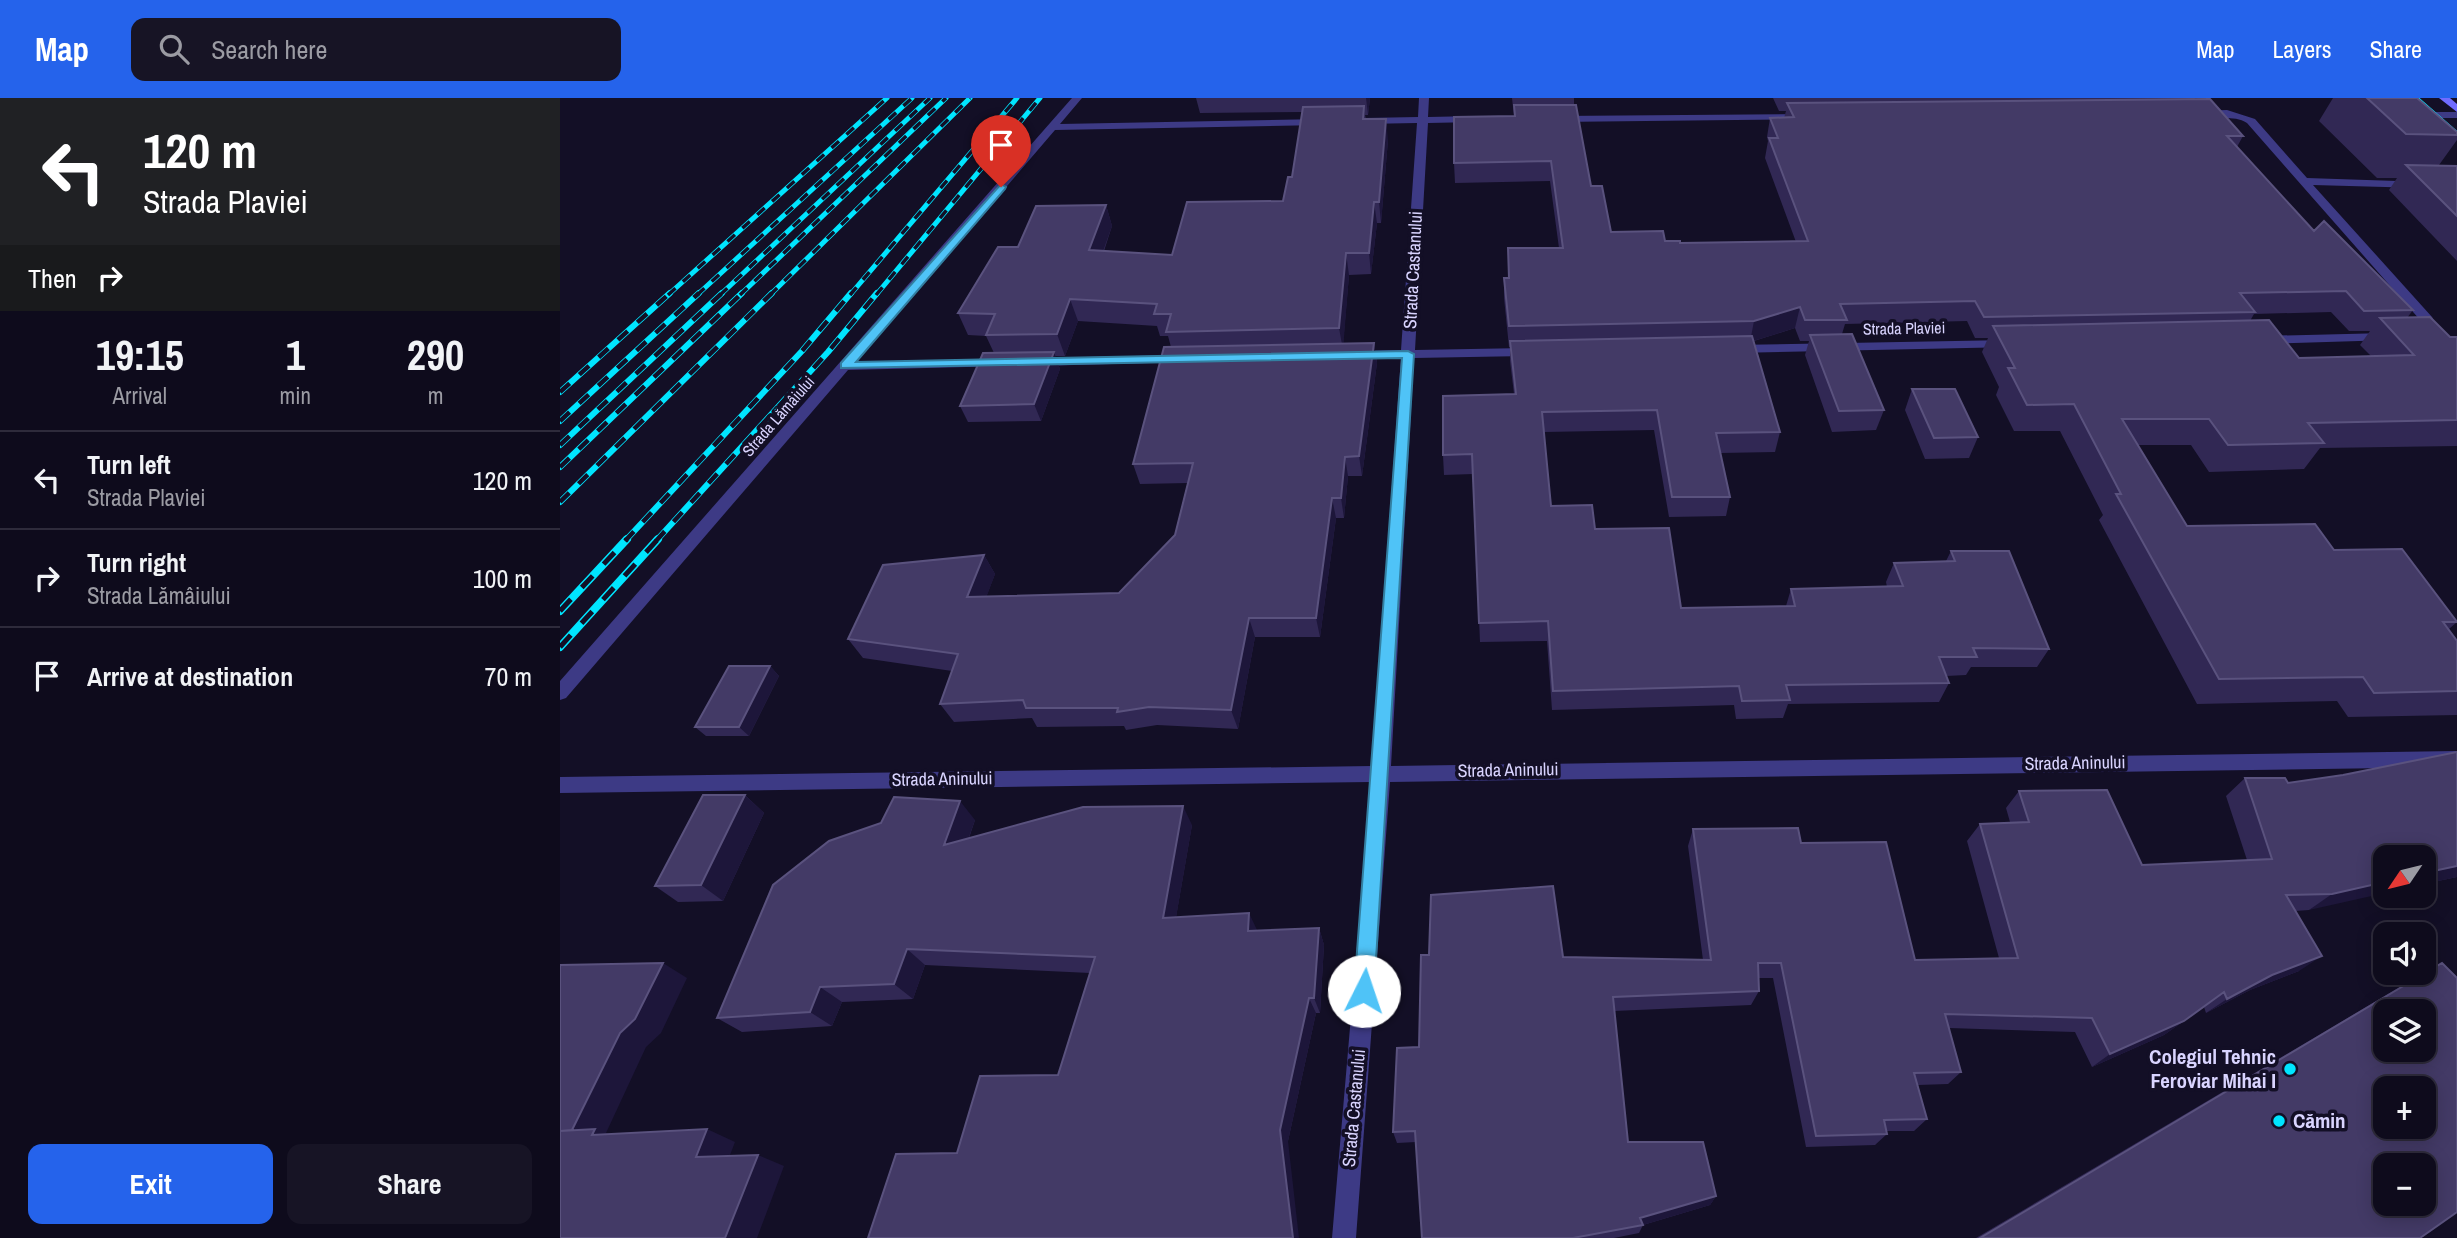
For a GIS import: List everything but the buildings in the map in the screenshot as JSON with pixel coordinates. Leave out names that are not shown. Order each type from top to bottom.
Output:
[{"type":"main road","points":[[2444,98],[2457,109]]},
{"type":"main road","points":[[2407,107],[2427,124]]},
{"type":"street","name":"Strada Lămâiului","points":[[560,693],[1077,98]]},
{"type":"street","name":"Strada Castanului","points":[[1344,1238],[1381,772],[1424,98]]},
{"type":"street","points":[[2189,114],[2243,115],[2307,181],[2430,326],[2428,333],[2403,337],[2243,340]]},
{"type":"street","points":[[2417,115],[2457,115]]},
{"type":"street","points":[[1548,119],[1827,117]]},
{"type":"street","points":[[1354,121],[1492,119]]},
{"type":"street","points":[[1053,127],[1340,122]]},
{"type":"street","points":[[2307,181],[2457,186]]},
{"type":"street","name":"Strada Plaviei","points":[[1714,349],[2021,344]]},
{"type":"street","points":[[1339,356],[1547,352]]},
{"type":"street","points":[[846,366],[1202,359]]},
{"type":"street","name":"Strada Aninului","points":[[560,785],[2457,759]]},
{"type":"tram line","points":[[2418,98],[2457,132]]},
{"type":"railway","points":[[668,295],[887,98]]},
{"type":"railway","points":[[697,295],[912,98]]},
{"type":"railway","points":[[720,295],[930,98]]},
{"type":"railway","points":[[740,295],[946,98]]},
{"type":"railway","points":[[770,295],[970,98]]},
{"type":"railway","points":[[850,295],[1017,98]]},
{"type":"railway","points":[[876,295],[1040,98]]},
{"type":"railway","points":[[560,392],[670,293]]},
{"type":"railway","points":[[560,421],[699,293]]},
{"type":"railway","points":[[560,445],[722,293]]},
{"type":"railway","points":[[560,467],[742,293]]},
{"type":"railway","points":[[560,502],[772,293]]},
{"type":"railway","points":[[625,541],[802,351],[851,293]]},
{"type":"railway","points":[[656,541],[828,352],[877,293]]},
{"type":"railway","points":[[560,611],[627,539]]},
{"type":"railway","points":[[560,647],[658,539]]},
{"type":"place","name":"Colegiul Tehnic Feroviar Mihai I","points":[[2290,1069]]},
{"type":"place","name":"Cămin","points":[[2279,1121]]},
{"type":"route","points":[[1001,187],[846,366],[1408,354],[1364,991]]}]
